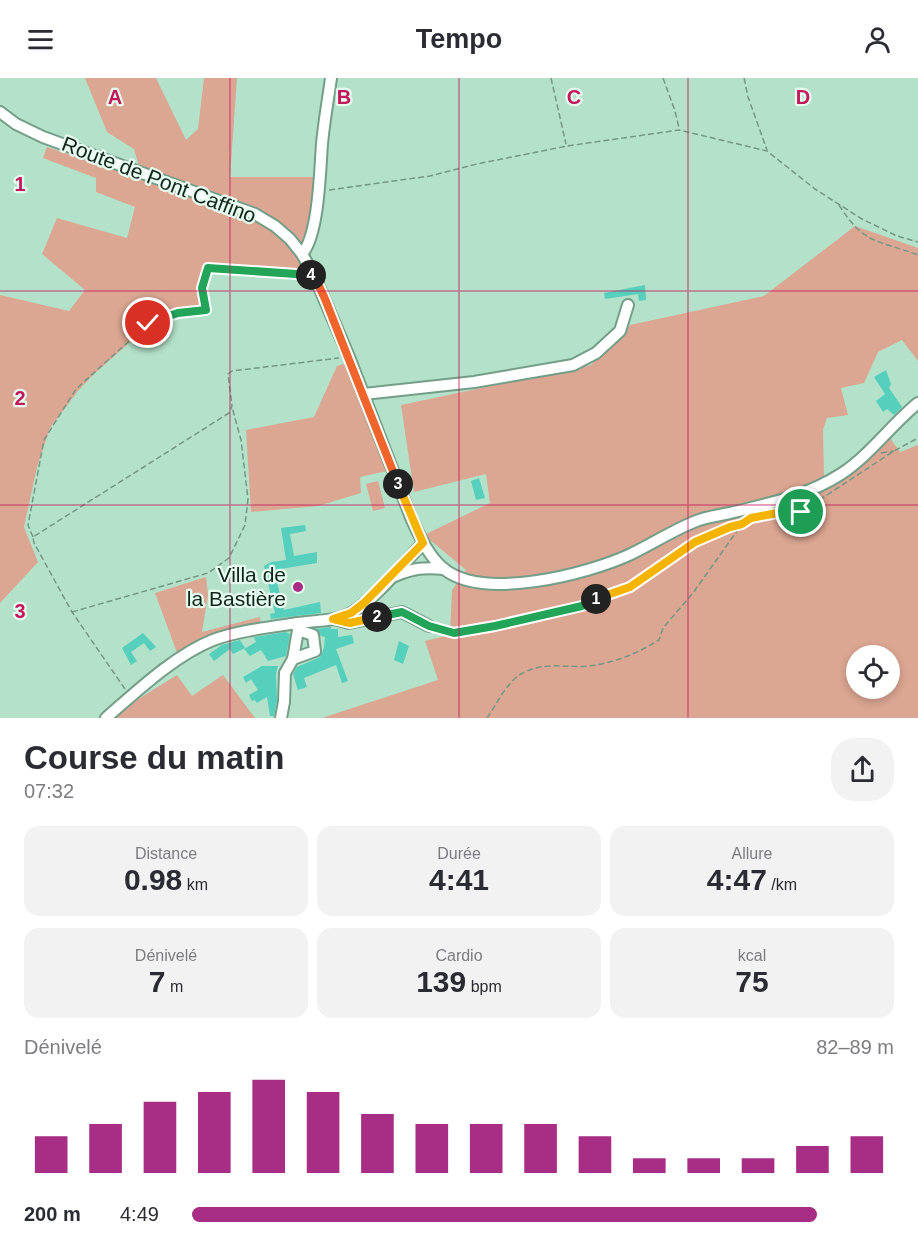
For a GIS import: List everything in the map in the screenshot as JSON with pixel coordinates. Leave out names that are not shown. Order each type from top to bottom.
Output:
[{"type":"street","points":[[302,254],[309,243],[320,192],[322,144],[331,78]]},
{"type":"street","name":"Route de Pont Caffino","points":[[0,112],[16,124],[43,137],[255,214],[290,238],[314,275],[349,357],[412,520],[426,548],[444,569],[474,583],[508,584],[545,579],[611,562],[702,519],[773,503],[809,491],[847,470],[918,403]]},
{"type":"street","points":[[363,394],[474,382],[573,365],[596,353],[620,331],[628,305]]},
{"type":"street","points":[[423,567],[426,548]]},
{"type":"street","points":[[106,718],[159,673],[213,640],[298,627],[351,613],[426,548]]},
{"type":"street","points":[[389,579],[408,570],[423,567],[444,569]]},
{"type":"street","points":[[333,619],[350,623],[402,612],[429,626]]},
{"type":"street","points":[[293,659],[315,651],[313,634],[298,627]]},
{"type":"street","points":[[281,718],[285,673],[293,659],[298,627]]},
{"type":"path","points":[[550,78],[567,146]]},
{"type":"path","points":[[663,78],[680,130]]},
{"type":"path","points":[[744,78],[748,97],[767,151]]},
{"type":"path","points":[[320,192],[430,176],[567,146],[680,130],[767,151],[815,189],[839,204],[897,236],[918,242]]},
{"type":"path","points":[[839,204],[856,229],[873,241],[918,255]]},
{"type":"path","points":[[130,697],[72,612],[34,543],[28,525],[44,440],[76,388],[148,323],[178,313],[206,310],[202,288],[208,268],[314,275]]},
{"type":"path","points":[[72,612],[208,573],[230,558],[245,525],[248,499],[241,440],[232,406],[228,374],[232,371],[349,357]]},
{"type":"path","points":[[33,537],[229,413],[232,406]]},
{"type":"path","points":[[765,514],[801,512],[894,451],[918,438]]},
{"type":"path","points":[[429,626],[454,633],[582,606],[630,587],[695,542],[758,516]]},
{"type":"path","points":[[487,718],[512,681],[521,674],[549,665],[590,666],[613,661],[632,655],[659,640],[663,628],[693,593],[742,524]]},
{"type":"shaded area","points":[[85,78],[156,78],[186,140],[198,129],[204,78],[237,78],[230,177],[326,177],[323,203],[315,240],[302,277],[210,271],[204,288],[209,310],[146,328],[78,391],[50,428],[37,467],[24,527],[38,562],[0,603],[0,295],[69,311],[85,290],[42,254],[57,218],[127,238],[135,207],[96,192],[96,178],[43,158],[47,147],[122,172],[139,166],[134,149],[107,132]]},
{"type":"shaded area","points":[[855,226],[918,248],[918,361],[902,340],[878,352],[864,383],[841,388],[848,415],[827,418],[823,430],[824,477],[830,486],[862,465],[890,438],[900,452],[918,445],[918,718],[322,718],[438,680],[425,641],[450,635],[452,590],[466,570],[424,535],[490,503],[486,474],[414,492],[401,405],[591,365],[630,325],[764,296]]},
{"type":"shaded area","points":[[348,363],[387,471],[360,477],[361,493],[318,506],[251,512],[246,430],[314,417],[337,366]]},
{"type":"shaded area","points":[[378,481],[385,508],[373,511],[366,484]]},
{"type":"shaded area","points":[[206,577],[208,595],[202,632],[260,617],[261,626],[179,658],[155,593]]},
{"type":"shaded area","points":[[177,675],[192,696],[223,675],[255,718],[114,718],[132,703]]},
{"type":"building","points":[[645,285],[646,300],[639,301],[638,294],[605,299],[604,293]]},
{"type":"building","points":[[886,370],[891,384],[889,388],[902,407],[894,415],[887,409],[883,412],[876,401],[885,394],[874,377]]},
{"type":"building","points":[[479,478],[485,498],[476,500],[471,481]]},
{"type":"building","points":[[305,525],[306,531],[290,534],[294,556],[317,552],[317,563],[274,570],[284,610],[320,602],[321,613],[271,619],[270,614],[275,613],[264,566],[271,562],[286,560],[281,528]]},
{"type":"building","points":[[331,627],[331,629],[338,629],[338,637],[352,635],[354,643],[336,649],[348,681],[342,683],[336,665],[304,678],[307,687],[298,690],[293,674],[297,667],[320,657],[324,648],[325,637],[321,636],[316,629]]},
{"type":"building","points":[[286,632],[290,634],[286,656],[268,661],[261,650],[250,656],[244,649],[256,642],[255,637]]},
{"type":"building","points":[[143,633],[156,647],[150,651],[144,643],[131,652],[137,661],[131,665],[122,648]]},
{"type":"building","points":[[240,640],[245,648],[233,654],[230,649],[214,661],[209,654],[222,645]]},
{"type":"building","points":[[399,641],[409,646],[403,664],[394,660]]},
{"type":"building","points":[[262,666],[278,666],[274,716],[270,716],[267,697],[257,703],[255,700],[252,701],[249,695],[258,690],[251,679],[246,683],[243,677]]},
{"type":"place","name":"Villa de la Bastière","points":[[298,587]]},
{"type":"route","points":[[148,323],[178,313],[206,310],[202,288],[208,268],[314,275],[423,543],[364,603],[351,613],[333,619],[350,623],[402,612],[429,626],[454,633],[495,626],[582,606],[630,587],[695,542],[742,524],[751,518],[788,511],[795,514],[801,512]]}]
